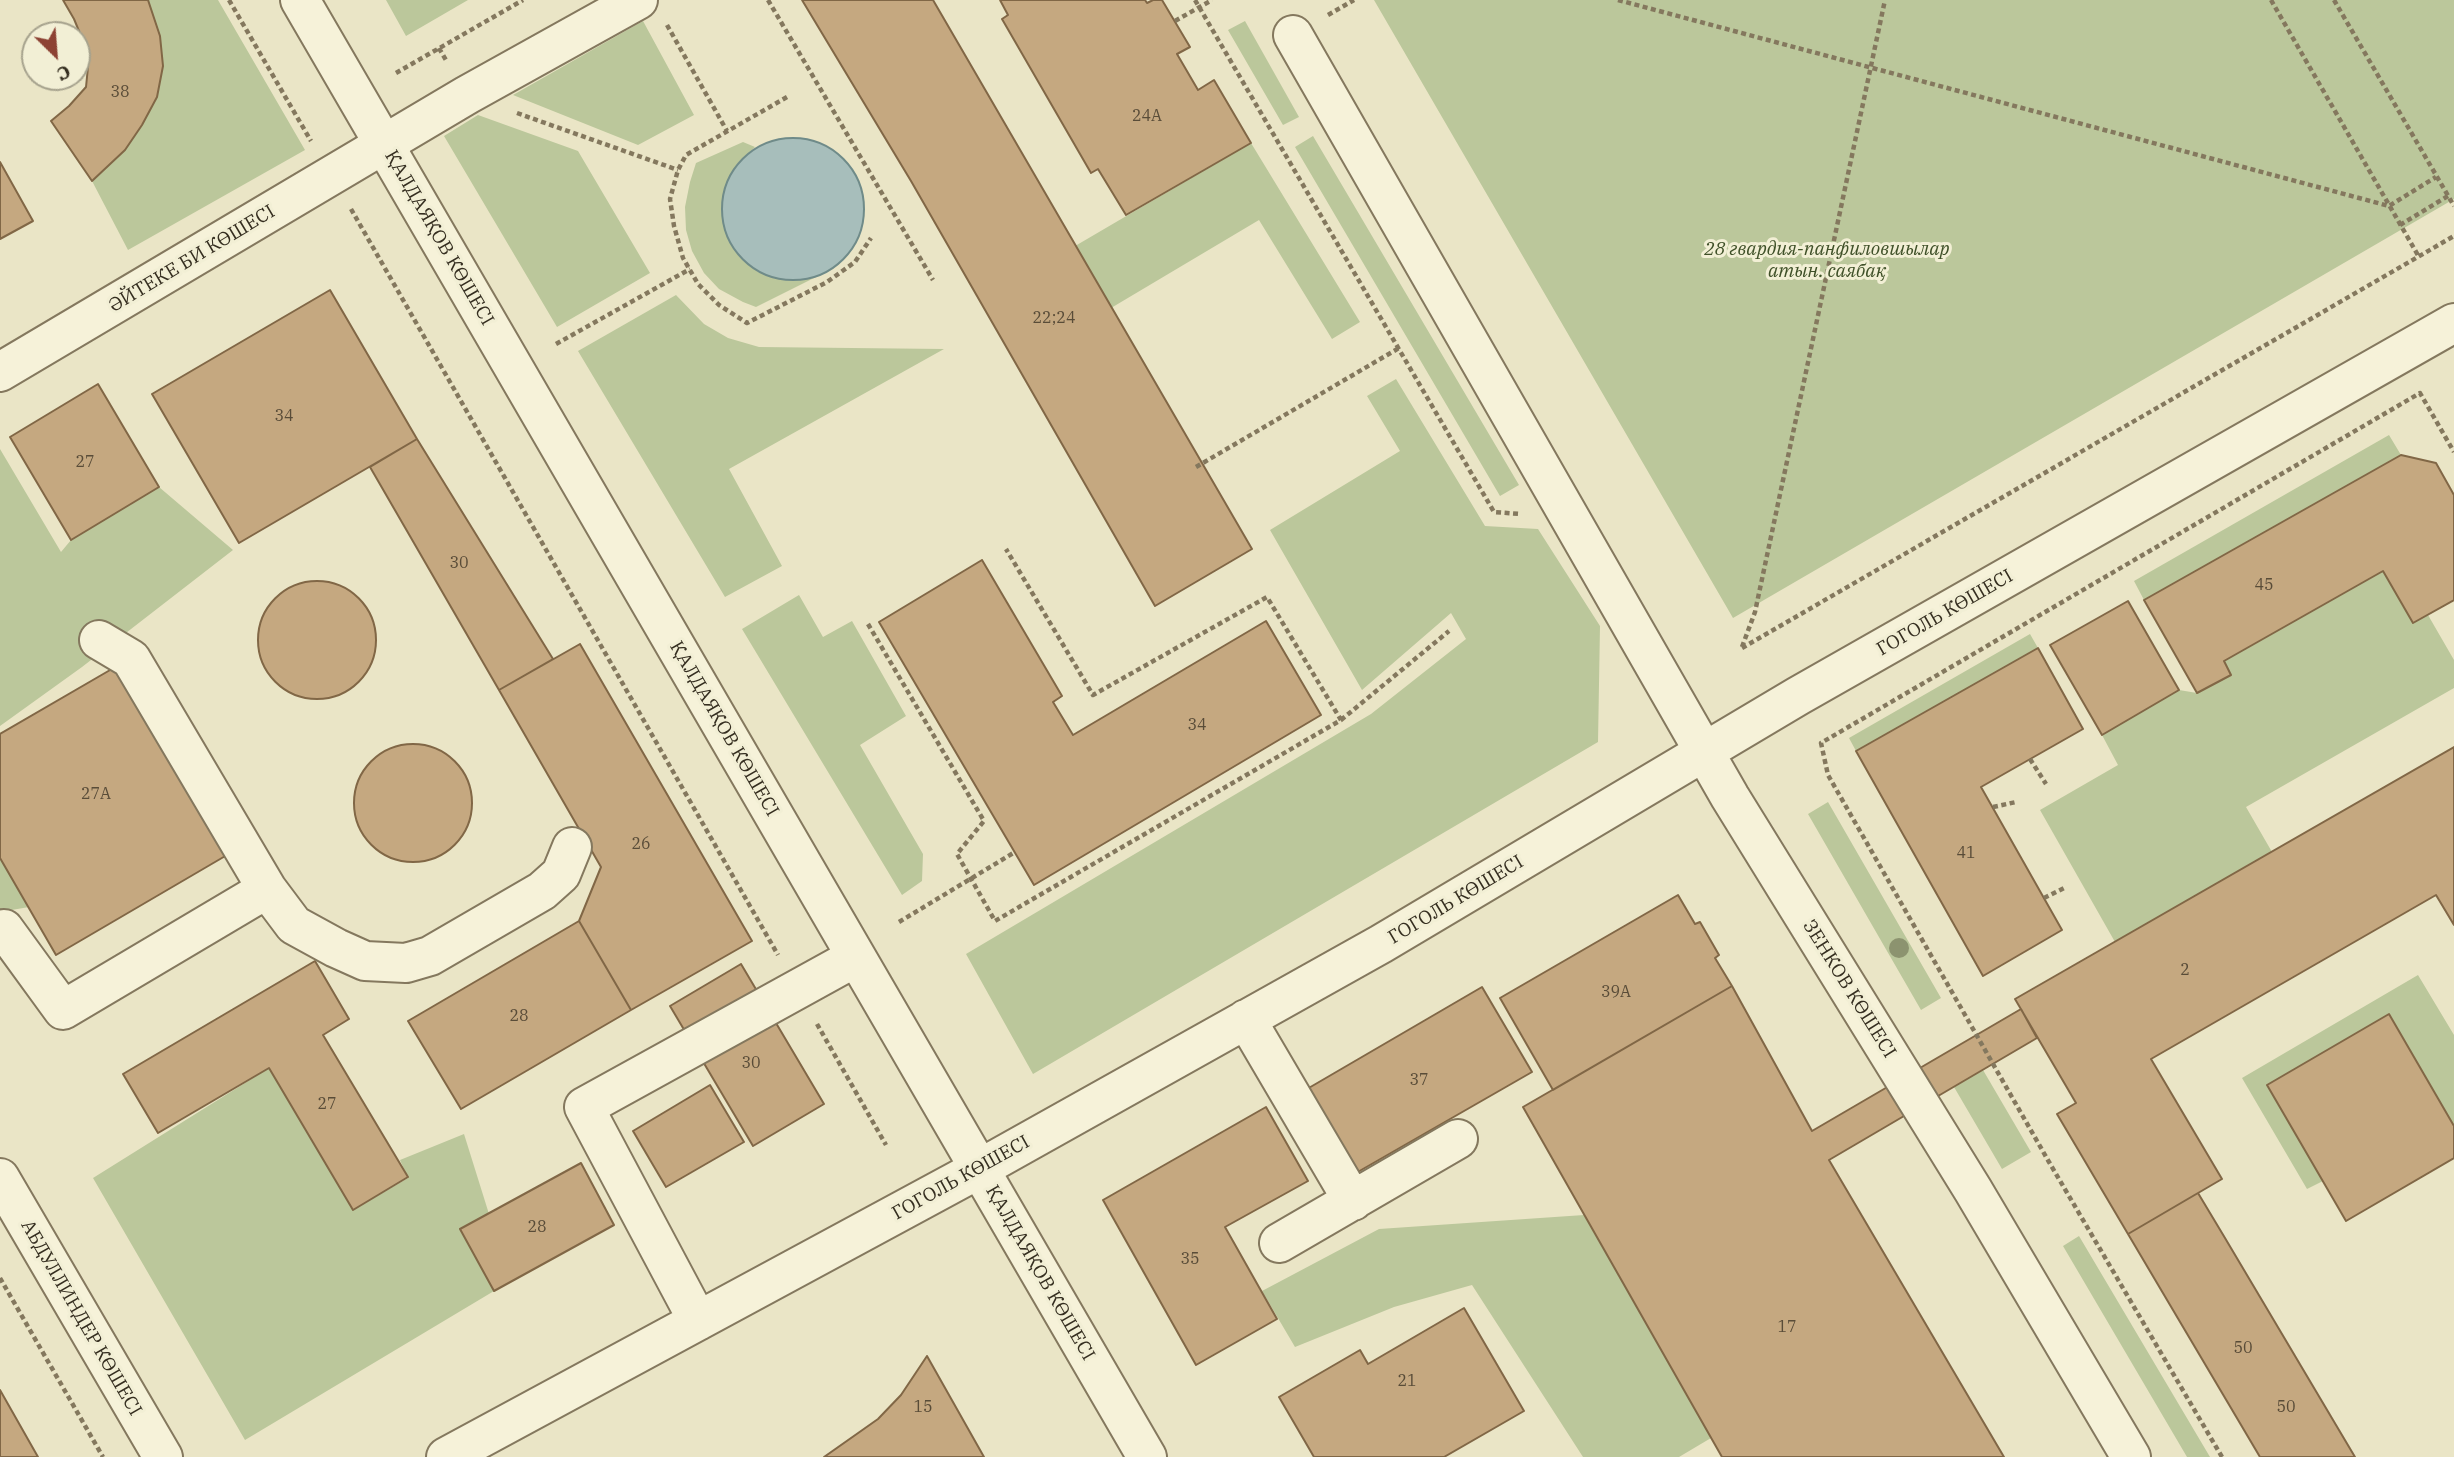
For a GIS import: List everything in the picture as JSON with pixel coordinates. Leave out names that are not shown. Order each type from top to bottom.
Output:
[{"type":"street","name":"ҚАЛДАЯҚОВ КӨШЕСІ","points":[[300,0],[1147,1457]]},
{"type":"street","name":"ӘЙТЕКЕ БИ КӨШЕСІ","points":[[0,372],[467,95],[652,12]]},
{"type":"street","name":"ЗЕНКОВ КӨШЕСІ","points":[[1293,35],[1704,751],[1973,1190],[2131,1457]]},
{"type":"street","name":"ГОГОЛЬ КӨШЕСІ","points":[[446,1457],[979,1169],[1381,944],[1704,751],[2454,323]]},
{"type":"street","points":[[99,640],[131,659],[267,889],[294,925],[365,961],[406,962],[430,956],[542,891],[561,874],[572,847]]},
{"type":"street","points":[[0,931],[4,929],[63,1010],[267,889]]},
{"type":"street","points":[[698,1321],[584,1107],[856,957]]},
{"type":"street","points":[[1246,1019],[1353,1200]]},
{"type":"street","points":[[1279,1243],[1458,1139]]},
{"type":"street","name":"АБДУЛЛИНДЕР КӨШЕСІ","points":[[0,1178],[163,1457]]},
{"type":"path","points":[[229,0],[316,149]]},
{"type":"path","points":[[396,73],[523,0]]},
{"type":"path","points":[[768,0],[933,280]]},
{"type":"path","points":[[1195,0],[1494,512],[1570,518]]},
{"type":"path","points":[[1175,21],[1212,0]]},
{"type":"path","points":[[1618,0],[2389,206],[2437,177]]},
{"type":"path","points":[[1885,0],[1755,612],[1742,648],[2454,236]]},
{"type":"path","points":[[2271,0],[2418,257]]},
{"type":"path","points":[[2334,0],[2454,206]]},
{"type":"path","points":[[652,12],[727,131]]},
{"type":"path","points":[[467,95],[678,170]]},
{"type":"path","points":[[787,97],[686,155],[678,170],[670,199],[674,226],[683,258],[698,284],[719,304],[747,323],[827,282],[855,262],[870,239]]},
{"type":"path","points":[[2400,225],[2448,196]]},
{"type":"path","points":[[345,200],[886,1145]]},
{"type":"path","points":[[556,344],[690,269]]},
{"type":"path","points":[[1196,467],[1399,348]]},
{"type":"path","points":[[2222,1457],[2049,1162],[1828,775],[1821,743],[2420,393],[2454,452]]},
{"type":"path","points":[[1006,548],[1093,695],[1267,597],[1341,720]]},
{"type":"path","points":[[868,624],[984,821],[957,854],[995,921],[1341,720],[1449,631]]},
{"type":"path","points":[[2030,759],[2046,784]]},
{"type":"path","points":[[1993,807],[2016,802]]},
{"type":"path","points":[[899,922],[1015,852]]},
{"type":"path","points":[[2044,898],[2064,888]]},
{"type":"path","points":[[0,1278],[103,1457]]},
{"type":"green space","points":[[148,0],[218,0],[305,150],[128,250],[92,181],[125,150],[157,97],[163,66],[160,36]]},
{"type":"green space","points":[[386,0],[468,0],[406,36]]},
{"type":"green space","name":"28 гвардия-панфиловшылар атын. саябақ","points":[[1374,0],[2454,0],[2454,199],[1733,618]]},
{"type":"green space","points":[[643,21],[694,115],[638,145],[513,95]]},
{"type":"green space","points":[[1245,21],[1299,117],[1283,125],[1228,30]]},
{"type":"green space","points":[[478,115],[578,151],[650,273],[557,327],[444,136]]},
{"type":"green space","points":[[1313,136],[1519,485],[1500,496],[1295,147]]},
{"type":"green space","points":[[743,142],[755,147],[737,164],[726,234],[739,256],[758,272],[806,279],[830,270],[756,307],[719,289],[704,273],[692,251],[686,230],[685,207],[696,163]]},
{"type":"green space","points":[[1251,143],[1360,322],[1332,339],[1259,220],[1106,311],[1070,249]]},
{"type":"green space","points":[[676,295],[704,324],[728,338],[759,347],[944,349],[729,469],[782,566],[725,597],[578,351]]},
{"type":"green space","points":[[1396,379],[1485,526],[1538,529],[1600,626],[1598,742],[1033,1074],[966,954],[1371,714],[1466,639],[1451,613],[1362,690],[1270,530],[1400,451],[1367,396]]},
{"type":"green space","points":[[2389,435],[2401,455],[2144,600],[2134,581]]},
{"type":"green space","points":[[0,449],[61,552],[71,540],[159,487],[233,550],[82,667],[0,726]]},
{"type":"green space","points":[[2383,571],[2413,623],[2428,615],[2454,660],[2454,688],[2246,807],[2272,852],[2115,942],[2040,810],[2118,765],[2102,735],[2179,690],[2197,693],[2230,675],[2224,661]]},
{"type":"green space","points":[[799,595],[823,637],[852,621],[906,716],[860,745],[923,854],[922,881],[902,895],[742,629]]},
{"type":"green space","points":[[2030,634],[2038,648],[1856,751],[1849,738]]},
{"type":"green space","points":[[1828,802],[1941,998],[1921,1010],[1808,814]]},
{"type":"green space","points":[[0,858],[29,907],[0,912]]},
{"type":"green space","points":[[2418,975],[2454,1035],[2454,1126],[2267,1085],[2323,1181],[2307,1189],[2242,1078]]},
{"type":"green space","points":[[269,1068],[353,1210],[408,1178],[400,1160],[464,1134],[489,1214],[460,1229],[494,1291],[245,1440],[93,1178]]},
{"type":"green space","points":[[1983,1070],[2031,1152],[2002,1169],[1954,1087]]},
{"type":"green space","points":[[1584,1215],[1711,1438],[1679,1457],[1583,1457],[1472,1285],[1394,1307],[1295,1347],[1262,1291],[1379,1229]]},
{"type":"green space","points":[[2079,1236],[2210,1457],[2187,1457],[2063,1246]]},
{"type":"water","points":[[793,138],[820,143],[843,159],[859,182],[864,209],[859,236],[843,259],[820,275],[793,280],[766,275],[743,259],[727,236],[722,209],[727,182],[743,159],[766,143]]},
{"type":"building","points":[[63,0],[148,0],[160,36],[163,66],[157,97],[125,150],[92,181],[51,121],[82,91],[91,91],[91,21],[74,19]]},
{"type":"building","points":[[802,0],[933,0],[1252,549],[1155,606],[911,181]]},
{"type":"building","points":[[1000,0],[1145,0],[1147,3],[1162,0],[1190,47],[1177,54],[1198,90],[1214,80],[1251,143],[1126,215],[1098,169],[1091,173],[1002,19],[1008,15]]},
{"type":"building","points":[[0,162],[33,221],[0,239]]},
{"type":"building","points":[[330,290],[417,439],[239,543],[152,394]]},
{"type":"building","points":[[98,384],[159,487],[71,540],[10,437]]},
{"type":"building","points":[[417,439],[553,659],[499,690],[370,467]]},
{"type":"building","points":[[2401,455],[2436,463],[2454,495],[2454,600],[2413,623],[2383,571],[2224,661],[2231,675],[2197,693],[2144,600]]},
{"type":"building","points":[[982,560],[1062,696],[1053,702],[1073,735],[1266,621],[1321,715],[1034,885],[879,622]]},
{"type":"building","points":[[317,581],[340,585],[359,598],[372,617],[376,640],[372,663],[359,682],[340,695],[317,699],[294,695],[275,682],[262,663],[258,640],[262,617],[275,598],[294,585]]},
{"type":"building","points":[[2128,601],[2179,690],[2102,735],[2050,645]]},
{"type":"building","points":[[580,644],[752,941],[631,1010],[579,921],[601,867],[499,690]]},
{"type":"building","points":[[2038,648],[2083,729],[1981,787],[2062,930],[1983,976],[1856,751]]},
{"type":"building","points":[[117,666],[227,855],[56,955],[0,858],[0,734]]},
{"type":"building","points":[[413,744],[436,748],[455,761],[468,780],[472,803],[468,826],[455,845],[436,858],[413,862],[390,858],[371,845],[358,826],[354,803],[358,780],[371,761],[390,748]]},
{"type":"building","points":[[2454,747],[2454,925],[2436,895],[2151,1059],[2222,1179],[2128,1234],[2057,1114],[2076,1103],[2015,999]]},
{"type":"building","points":[[1678,895],[1695,924],[1700,922],[1719,955],[1715,958],[1732,986],[1553,1090],[1500,998]]},
{"type":"building","points":[[579,921],[631,1010],[461,1109],[408,1021]]},
{"type":"building","points":[[315,961],[349,1019],[323,1035],[408,1177],[353,1210],[269,1068],[158,1133],[123,1074]]},
{"type":"building","points":[[741,964],[824,1104],[753,1146],[670,1006]]},
{"type":"building","points":[[1732,986],[1812,1131],[2021,1009],[2037,1038],[1829,1160],[2004,1457],[1722,1457],[1523,1107]]},
{"type":"building","points":[[1482,987],[1532,1072],[1356,1173],[1307,1089]]},
{"type":"building","points":[[2389,1014],[2454,1126],[2454,1158],[2346,1221],[2267,1085]]},
{"type":"building","points":[[710,1085],[744,1142],[666,1187],[633,1131]]},
{"type":"building","points":[[1266,1107],[1308,1181],[1225,1227],[1277,1319],[1196,1365],[1103,1200]]},
{"type":"building","points":[[581,1163],[614,1225],[494,1291],[460,1229]]},
{"type":"building","points":[[2198,1193],[2355,1457],[2260,1457],[2128,1234]]},
{"type":"building","points":[[1464,1308],[1524,1411],[1444,1457],[1314,1457],[1279,1397],[1360,1350],[1368,1364]]},
{"type":"building","points":[[927,1356],[984,1457],[824,1457],[878,1419],[901,1395]]},
{"type":"building","points":[[0,1390],[38,1457],[0,1457]]}]
